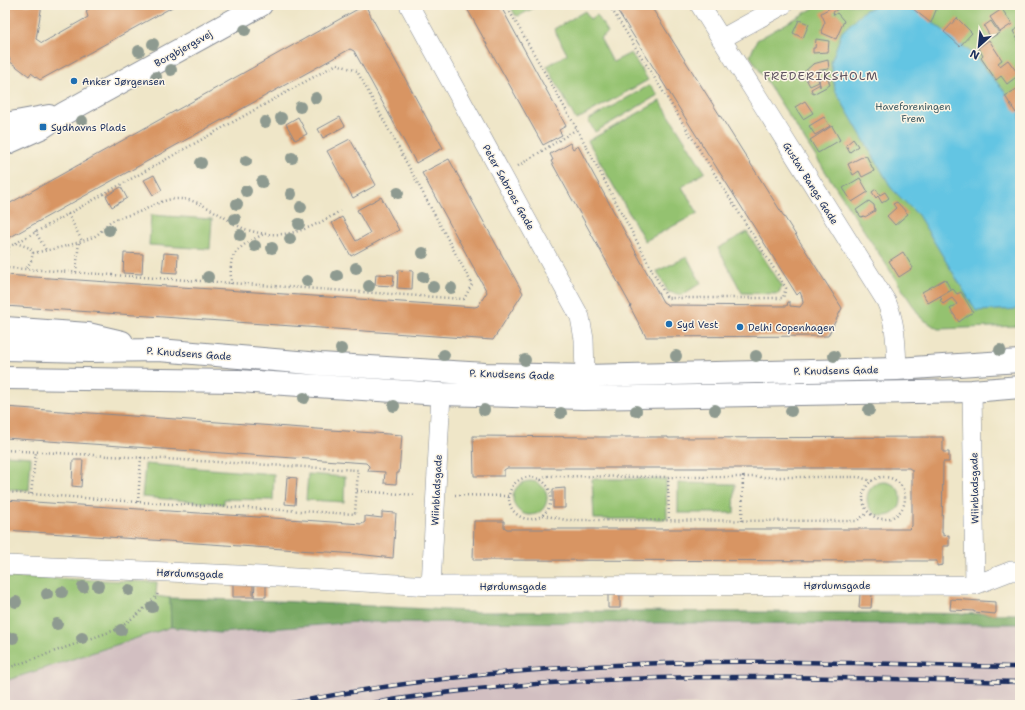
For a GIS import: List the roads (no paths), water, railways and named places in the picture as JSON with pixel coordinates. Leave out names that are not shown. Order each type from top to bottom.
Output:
[{"type":"main road","name":"Borgbjergsvej","points":[[5,144],[43,127],[62,114],[261,5]]},
{"type":"main road","name":"Borgbjergsvej","points":[[5,124],[62,114]]},
{"type":"main road","points":[[5,328],[88,334],[159,350]]},
{"type":"main road","name":"P. Knudsens Gade","points":[[5,349],[89,351],[159,350],[336,365],[485,374],[586,376],[897,369],[1020,361]]},
{"type":"main road","points":[[5,378],[240,381],[441,394],[583,398],[972,391],[1020,387]]},
{"type":"street","name":"Peter Sabroes Gade","points":[[409,5],[580,317],[584,339],[586,376]]},
{"type":"street","name":"Gustav Bangs Gade","points":[[700,5],[886,301],[892,314],[896,333],[897,369]]},
{"type":"street","points":[[721,39],[783,5]]},
{"type":"street","name":"Wiinbladsgade","points":[[972,391],[975,585]]},
{"type":"street","name":"Wiinbladsgade","points":[[431,586],[441,394]]},
{"type":"street","name":"Hørdumsgade","points":[[5,566],[261,576],[431,586],[975,585],[1011,571],[1020,571]]},
{"type":"water","points":[[881,5],[911,5],[973,54],[1020,110],[1020,309],[976,311],[918,215],[892,189],[835,90],[831,62],[842,32],[865,10]]},
{"type":"railway","points":[[282,705],[386,686],[438,679],[542,669],[595,666],[700,662],[780,662],[1020,667]]},
{"type":"railway","points":[[362,705],[444,693],[526,685],[690,677],[855,678],[1020,682]]},
{"type":"place","name":"Anker Jørgensen","points":[[74,81]]},
{"type":"place","name":"Sydhavns Plads","points":[[43,127]]},
{"type":"place","name":"Syd Vest","points":[[669,324]]},
{"type":"place","name":"Delhi Copenhagen","points":[[740,327]]},
{"type":"district","name":"FREDERIKSHOLM","points":[[821,76]]},
{"type":"park label","name":"Haveforeningen Frem","points":[[913,112]]}]
